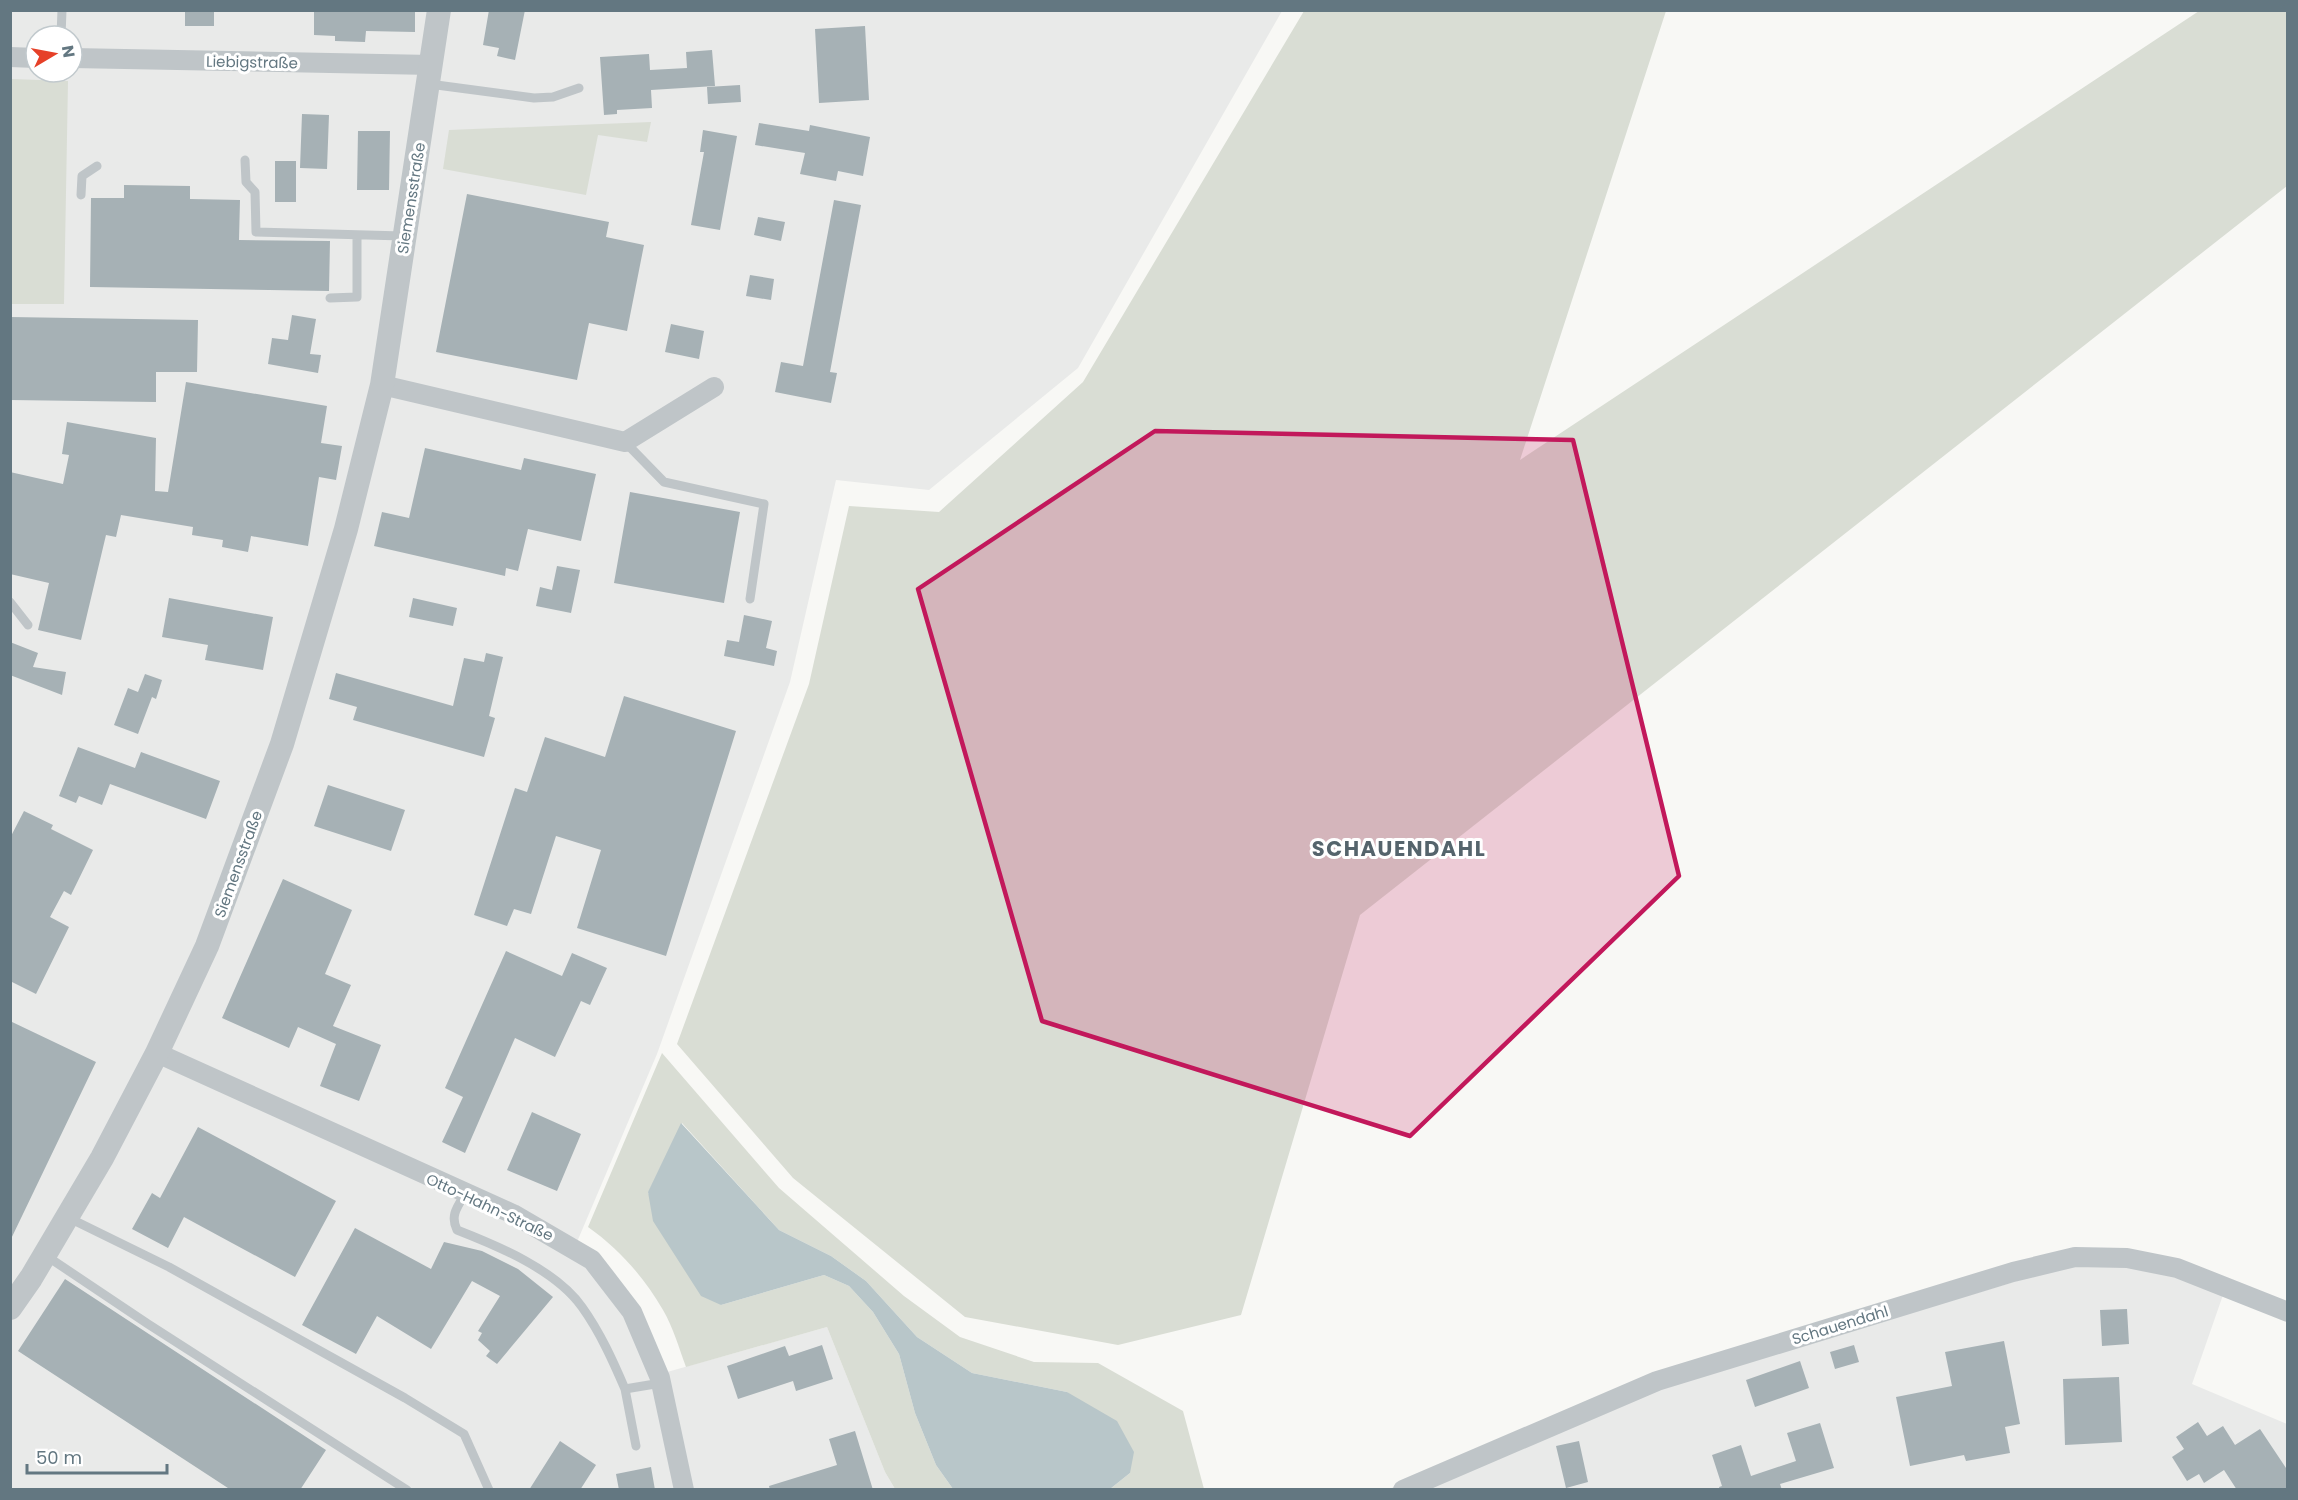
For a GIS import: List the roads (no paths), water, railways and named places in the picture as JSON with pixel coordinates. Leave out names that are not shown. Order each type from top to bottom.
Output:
[{"type":"street","name":"Siemensstraße","points":[[10,1308],[45,1255],[102,1158],[157,1053],[207,946],[282,744],[346,529],[382,385],[431,75],[439,10]]},
{"type":"street","name":"Liebigstraße","points":[[84,59],[431,75]]},
{"type":"street","points":[[382,385],[625,442],[714,387]]},
{"type":"street","name":"Otto-Hahn-Straße","points":[[157,1053],[513,1214],[592,1260],[632,1312],[662,1383],[684,1490]]},
{"type":"street","name":"Schauendahl","points":[[1403,1490],[1657,1381],[2013,1272],[2075,1257],[2127,1258],[2177,1268],[2288,1312]]},
{"type":"lane","points":[[431,75],[534,98],[554,96],[579,88]]},
{"type":"lane","points":[[245,160],[246,182],[255,192],[256,232],[405,236]]},
{"type":"lane","points":[[81,195],[82,176],[97,166]]},
{"type":"lane","points":[[330,298],[357,297],[357,235]]},
{"type":"lane","points":[[625,442],[664,482],[764,504],[750,598]]},
{"type":"lane","points":[[10,602],[28,625]]},
{"type":"lane","points":[[465,1194],[455,1210],[453,1222],[457,1230],[511,1252],[552,1278],[581,1306],[611,1355],[625,1389],[636,1446]]},
{"type":"lane","points":[[67,1217],[169,1267],[405,1398],[464,1434],[489,1490]]},
{"type":"lane","points":[[45,1255],[158,1331],[407,1490]]},
{"type":"lane","points":[[625,1389],[662,1383]]},
{"type":"district","name":"SCHAUENDAHL","points":[[1399,848]]}]
